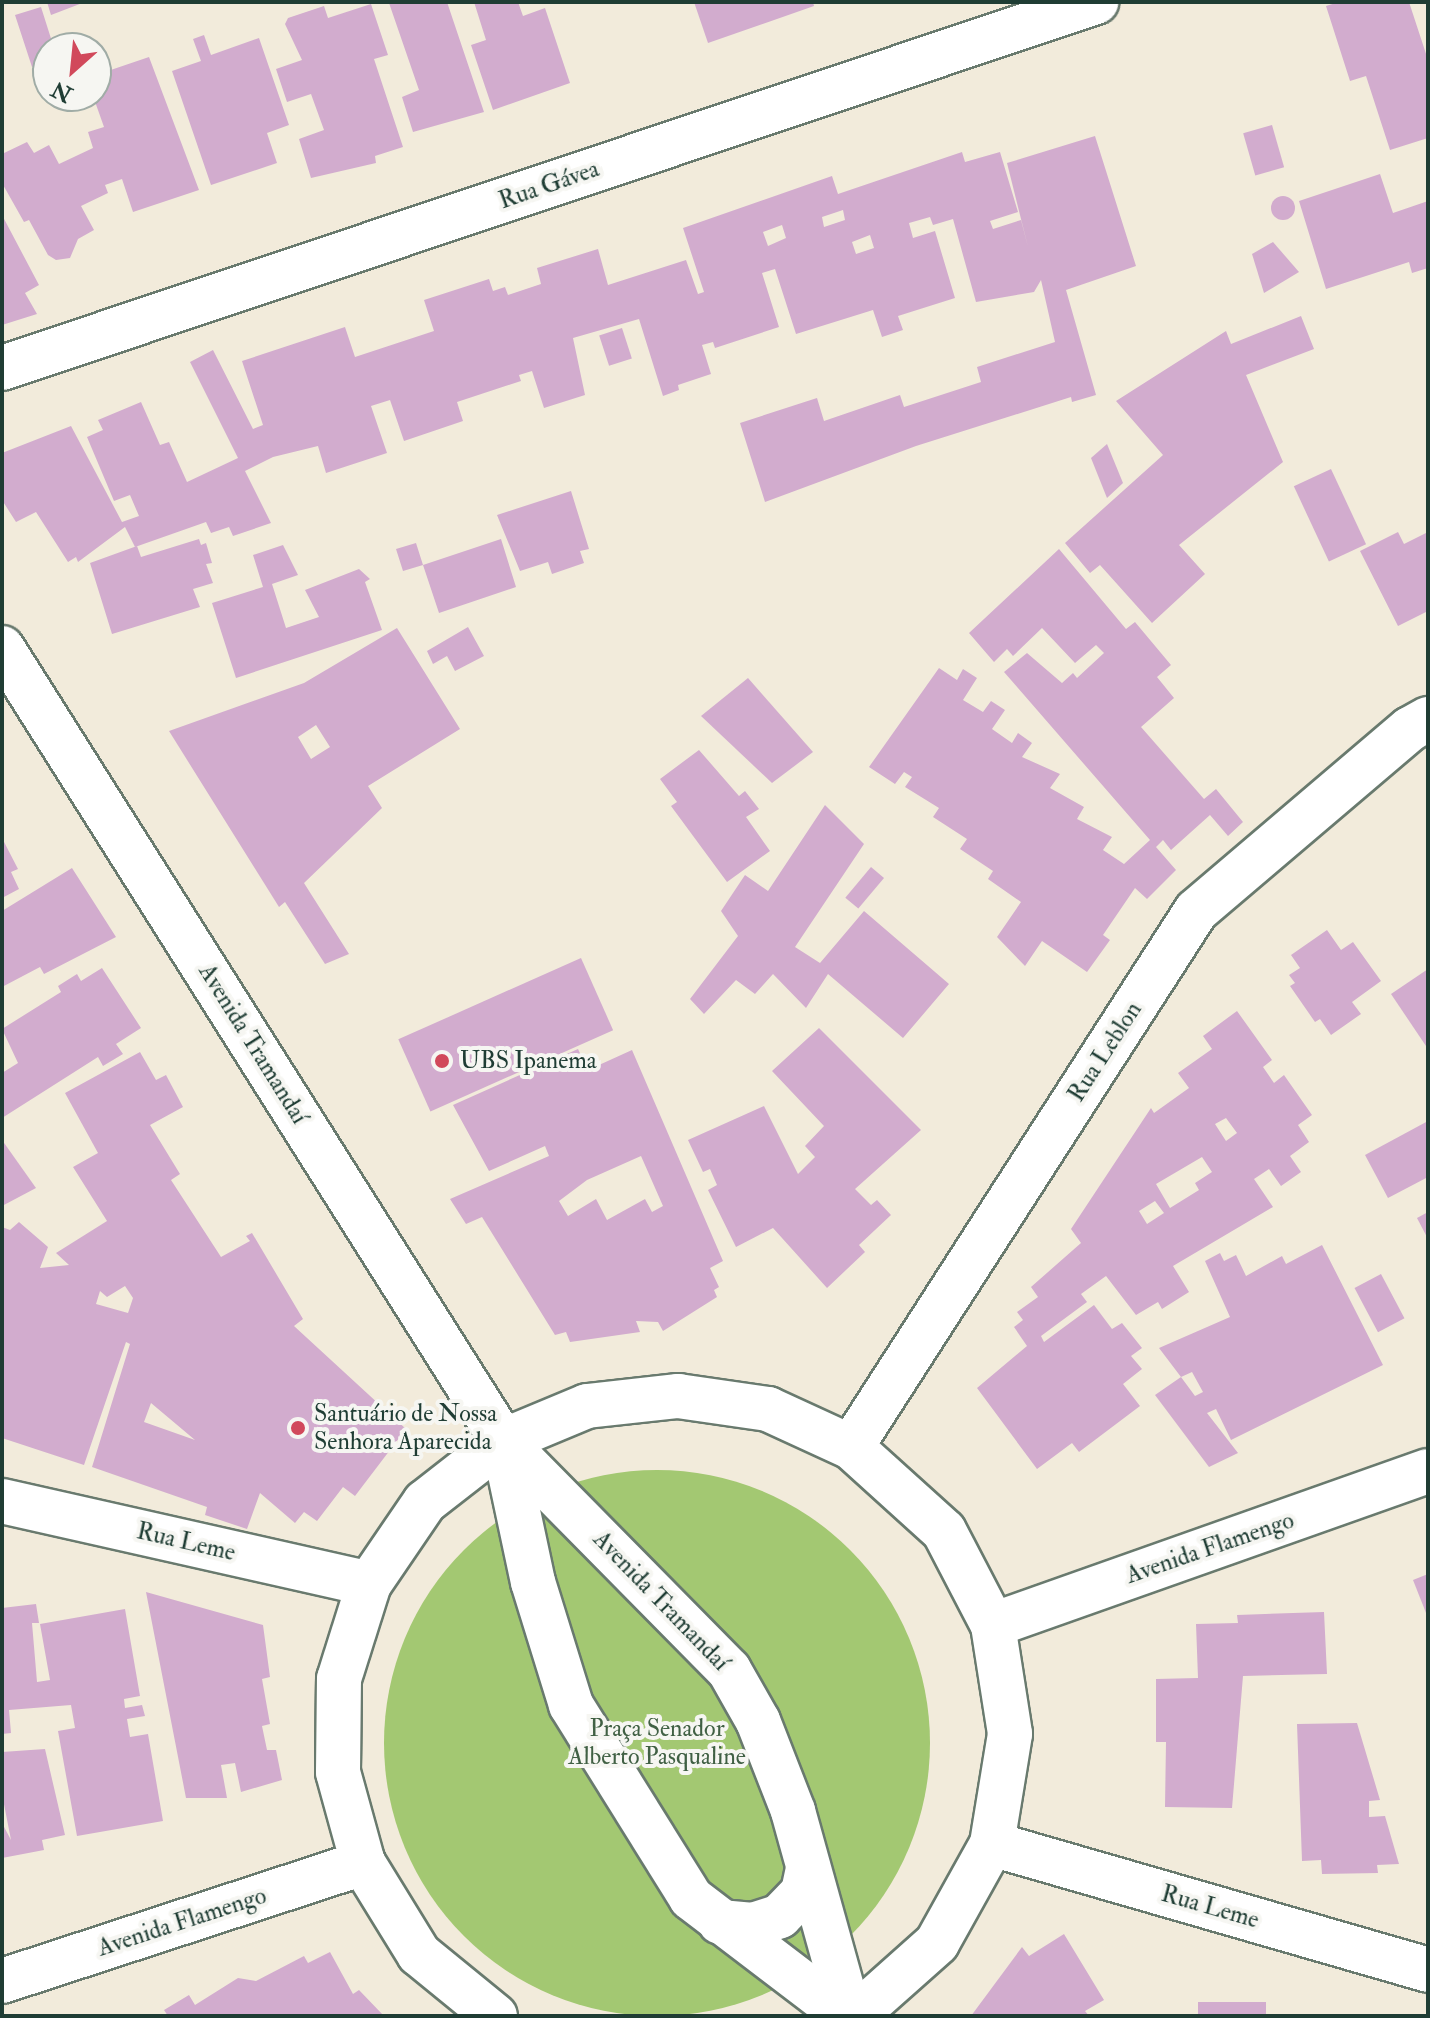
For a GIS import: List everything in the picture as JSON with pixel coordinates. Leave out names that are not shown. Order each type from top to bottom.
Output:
[{"type":"street","name":"Rua Gávea","points":[[2,368],[1096,2]]},
{"type":"street","name":"Avenida Tramandaí","points":[[2,648],[503,1441],[615,1551],[729,1670],[758,1721],[793,1811],[850,2016]]},
{"type":"street","name":"Rua Leblon","points":[[851,1447],[1196,911],[1410,729],[1428,719]]},
{"type":"street","points":[[495,2016],[419,1954],[363,1863],[338,1772],[339,1679],[369,1584],[425,1502],[503,1441],[587,1406],[678,1396],[768,1409],[851,1447],[944,1531],[993,1625],[1010,1734],[992,1844],[937,1943],[850,2016]]},
{"type":"street","name":"Avenida Tramandaí","points":[[503,1441],[533,1582],[571,1705],[650,1838],[691,1898],[850,2016]]},
{"type":"street","name":"Avenida Flamengo","points":[[993,1625],[1428,1471]]},
{"type":"street","name":"Rua Leme","points":[[2,1501],[369,1584]]},
{"type":"street","points":[[533,1582],[537,1564],[557,1542],[585,1539],[615,1551]]},
{"type":"street","name":"Rua Leme","points":[[992,1844],[1428,1970]]},
{"type":"street","name":"Avenida Flamengo","points":[[2,1981],[363,1863]]},
{"type":"street","points":[[720,1922],[753,1925],[780,1916],[803,1892],[808,1868]]},
{"type":"green space","name":"Praça Senador Alberto Pasqualine","points":[[657,1470],[710,1476],[761,1491],[809,1516],[850,1550],[884,1591],[909,1639],[924,1690],[930,1743],[924,1796],[909,1847],[884,1895],[850,1936],[809,1970],[761,1995],[710,2010],[657,2016],[604,2010],[553,1995],[505,1970],[464,1936],[430,1895],[405,1847],[390,1796],[384,1743],[390,1690],[405,1639],[430,1591],[464,1550],[505,1516],[553,1491],[604,1476]]},
{"type":"building","points":[[47,2],[85,2],[51,15]]},
{"type":"building","points":[[447,2],[484,112],[413,132],[402,97],[419,90],[389,3]]},
{"type":"building","points":[[474,2],[518,2],[523,16],[545,8],[570,83],[493,110],[471,45],[486,40]]},
{"type":"building","points":[[694,2],[813,2],[814,6],[708,43]]},
{"type":"building","points":[[1339,2],[1409,2],[1428,60],[1428,138],[1390,150],[1366,76],[1350,81],[1326,6]]},
{"type":"building","points":[[371,4],[388,55],[374,59],[403,147],[375,156],[376,163],[311,178],[299,139],[324,130],[311,94],[287,102],[276,69],[302,60],[285,24],[288,18],[324,6],[328,18]]},
{"type":"building","points":[[41,7],[49,32],[32,32],[32,67],[15,15]]},
{"type":"building","points":[[204,35],[211,55],[259,38],[289,125],[267,133],[277,163],[211,185],[172,71],[201,61],[193,39]]},
{"type":"building","points":[[149,57],[199,190],[133,212],[122,179],[105,185],[108,193],[81,206],[94,230],[78,239],[70,258],[56,260],[48,255],[29,220],[24,222],[2,183],[2,154],[27,142],[34,153],[49,145],[59,164],[93,148],[88,132],[104,127],[99,112],[112,112],[112,70]]},
{"type":"building","points":[[1272,125],[1284,167],[1255,176],[1243,133]]},
{"type":"building","points":[[1095,136],[1136,266],[1066,290],[1096,395],[1072,402],[1071,397],[916,446],[765,502],[740,423],[817,398],[824,421],[900,395],[904,407],[981,382],[977,367],[1055,342],[1041,280],[1034,292],[976,302],[953,219],[933,225],[930,217],[909,223],[913,238],[935,231],[955,298],[898,316],[903,330],[882,337],[873,310],[796,334],[775,269],[762,273],[779,327],[715,348],[713,342],[702,345],[711,374],[678,385],[679,390],[663,396],[639,319],[573,338],[585,395],[544,408],[532,371],[519,375],[521,381],[457,402],[463,421],[404,441],[390,400],[371,406],[387,453],[326,473],[318,446],[273,457],[245,471],[271,523],[233,536],[229,527],[211,533],[206,522],[135,547],[125,527],[78,562],[76,557],[68,562],[36,512],[16,522],[2,500],[2,453],[71,426],[122,522],[139,516],[130,495],[114,501],[87,437],[103,430],[98,420],[141,402],[160,445],[169,442],[187,482],[238,458],[190,362],[213,350],[253,429],[263,425],[242,361],[345,327],[355,357],[434,331],[424,300],[489,279],[493,291],[505,287],[508,295],[541,284],[537,268],[598,249],[608,285],[686,260],[698,294],[704,292],[683,228],[832,176],[838,194],[962,152],[965,162],[1000,152],[1018,212],[990,221],[993,229],[1021,220],[1028,247],[1007,163]],"holes":[[[843,210],[845,220],[824,227],[822,217]],[[782,225],[786,238],[768,246],[763,232]],[[870,235],[874,248],[856,254],[852,242]]]},
{"type":"building","points":[[1380,174],[1393,213],[1428,201],[1428,268],[1412,273],[1409,262],[1326,289],[1299,201]]},
{"type":"building","points":[[1283,196],[1294,203],[1295,208],[1288,219],[1283,220],[1272,213],[1271,208],[1278,197]]},
{"type":"building","points":[[2,215],[39,285],[25,293],[37,314],[2,325]]},
{"type":"building","points":[[1273,242],[1299,272],[1264,293],[1252,254]]},
{"type":"building","points":[[1301,316],[1314,349],[1246,375],[1283,462],[1179,545],[1205,574],[1152,623],[1100,565],[1090,573],[1065,543],[1163,455],[1116,401],[1226,331],[1231,344]]},
{"type":"building","points":[[622,328],[632,358],[609,366],[599,335]]},
{"type":"building","points":[[1107,444],[1123,483],[1107,498],[1091,458]]},
{"type":"building","points":[[1331,469],[1366,544],[1329,562],[1294,486]]},
{"type":"building","points":[[571,491],[589,549],[580,551],[584,563],[552,574],[548,562],[520,571],[497,515]]},
{"type":"building","points":[[1398,532],[1404,544],[1428,532],[1428,611],[1398,626],[1360,551]]},
{"type":"building","points":[[199,539],[201,545],[206,543],[212,563],[206,564],[213,583],[193,589],[200,607],[112,634],[90,563],[137,546],[141,557]]},
{"type":"building","points":[[501,539],[516,587],[439,613],[423,565]]},
{"type":"building","points":[[416,543],[423,565],[403,571],[396,549]]},
{"type":"building","points":[[283,545],[298,575],[272,584],[286,628],[319,617],[305,590],[359,569],[370,579],[365,582],[382,630],[236,678],[212,603],[263,587],[253,555]]},
{"type":"building","points":[[1059,549],[1126,629],[1135,622],[1171,665],[1157,677],[1174,698],[1141,727],[1204,799],[1216,789],[1243,822],[1228,836],[1210,815],[1171,850],[1163,840],[1156,847],[1176,870],[1147,899],[1135,888],[1103,935],[1110,940],[1087,972],[1042,941],[1025,966],[997,937],[1021,902],[988,879],[993,871],[960,849],[967,839],[933,817],[939,808],[905,787],[912,777],[904,772],[895,784],[869,767],[939,668],[957,680],[963,669],[977,678],[963,700],[983,712],[991,701],[1005,710],[992,729],[1012,743],[1018,733],[1032,743],[1022,757],[1060,774],[1050,788],[1084,807],[1077,819],[1112,837],[1103,850],[1124,864],[1150,840],[1004,672],[1027,653],[1062,683],[1073,673],[1077,678],[1104,653],[1096,645],[1075,663],[1042,628],[1013,656],[1007,649],[994,662],[969,633]]},
{"type":"building","points":[[468,627],[484,656],[455,671],[447,656],[433,664],[427,651]]},
{"type":"building","points":[[397,628],[460,729],[368,786],[382,808],[304,883],[349,954],[325,964],[285,902],[279,907],[169,731],[304,683]],"holes":[[[316,725],[330,747],[311,759],[298,737]]]},
{"type":"building","points":[[748,678],[813,752],[772,783],[701,716]]},
{"type":"building","points":[[699,750],[739,796],[745,791],[759,809],[746,817],[770,851],[727,882],[671,806],[677,802],[660,779]]},
{"type":"building","points":[[825,805],[864,844],[795,947],[820,963],[864,911],[949,984],[903,1038],[828,974],[806,1008],[773,974],[755,994],[736,980],[704,1014],[690,999],[738,936],[721,911],[745,875],[768,891]]},
{"type":"building","points":[[2,838],[18,869],[11,872],[19,889],[2,898]]},
{"type":"building","points":[[871,867],[884,878],[858,909],[845,898]]},
{"type":"building","points":[[72,868],[116,937],[44,974],[40,967],[2,987],[2,911]]},
{"type":"building","points":[[1327,930],[1341,950],[1353,942],[1381,981],[1352,1002],[1361,1014],[1331,1035],[1320,1019],[1315,1022],[1290,986],[1295,983],[1289,975],[1300,968],[1291,955]]},
{"type":"building","points":[[581,958],[613,1030],[430,1112],[398,1039]]},
{"type":"building","points":[[102,968],[141,1028],[116,1044],[123,1054],[103,1066],[98,1057],[2,1118],[2,1073],[18,1063],[2,1029],[61,992],[58,986],[77,974],[81,981]]},
{"type":"building","points":[[1428,969],[1428,1049],[1391,994]]},
{"type":"building","points":[[1237,1011],[1272,1060],[1263,1067],[1274,1083],[1284,1075],[1312,1115],[1298,1125],[1309,1142],[1290,1156],[1301,1172],[1281,1186],[1269,1169],[1254,1179],[1273,1207],[1173,1266],[1189,1292],[1162,1309],[1158,1302],[1136,1315],[1106,1276],[1081,1294],[1087,1302],[1041,1336],[1044,1342],[1094,1305],[1112,1329],[1122,1323],[1142,1348],[1131,1356],[1142,1369],[1123,1384],[1140,1406],[1079,1452],[1072,1443],[1037,1469],[977,1388],[1027,1346],[1014,1327],[1023,1320],[1017,1312],[1038,1297],[1031,1287],[1081,1243],[1071,1229],[1151,1108],[1154,1113],[1189,1088],[1178,1073],[1212,1049],[1203,1036]],"holes":[[[1226,1118],[1237,1133],[1226,1141],[1215,1124]],[[1202,1157],[1212,1172],[1195,1183],[1199,1190],[1170,1208],[1156,1184]],[[1155,1201],[1164,1213],[1147,1224],[1139,1211]]]},
{"type":"building","points":[[819,1028],[921,1130],[855,1189],[871,1205],[877,1200],[891,1215],[859,1245],[865,1252],[827,1288],[773,1228],[736,1247],[708,1190],[717,1185],[710,1169],[703,1172],[688,1140],[764,1106],[798,1174],[815,1157],[805,1146],[824,1126],[772,1071]]},
{"type":"building","points":[[578,1049],[588,1070],[632,1050],[723,1261],[710,1268],[719,1287],[714,1290],[717,1297],[663,1331],[658,1322],[636,1321],[640,1332],[570,1342],[566,1332],[555,1335],[482,1217],[466,1224],[450,1199],[549,1156],[545,1146],[489,1171],[453,1105]],"holes":[[[641,1156],[663,1206],[652,1212],[645,1199],[607,1220],[596,1199],[568,1216],[559,1201],[587,1180]]]},
{"type":"building","points":[[140,1052],[156,1080],[166,1075],[183,1107],[150,1125],[180,1174],[171,1180],[221,1257],[250,1241],[246,1236],[252,1233],[303,1319],[294,1326],[406,1429],[355,1496],[343,1487],[317,1521],[304,1512],[295,1523],[260,1493],[247,1529],[205,1515],[207,1507],[92,1467],[130,1344],[126,1342],[84,1465],[2,1438],[2,1227],[10,1230],[19,1222],[48,1247],[40,1268],[69,1265],[56,1253],[107,1221],[73,1167],[98,1153],[65,1093]],"holes":[[[125,1286],[133,1298],[128,1313],[96,1304],[100,1291],[107,1297]],[[151,1403],[195,1440],[144,1422]]]},
{"type":"building","points":[[1428,1121],[1428,1177],[1388,1198],[1365,1155]]},
{"type":"building","points":[[2,1140],[36,1188],[2,1206]]},
{"type":"building","points":[[1428,1212],[1428,1239],[1417,1218]]},
{"type":"building","points":[[1322,1245],[1383,1365],[1231,1440],[1216,1409],[1207,1413],[1238,1453],[1209,1467],[1155,1395],[1181,1377],[1159,1348],[1230,1317],[1205,1261],[1220,1253],[1224,1261],[1236,1255],[1246,1276],[1282,1256],[1286,1264]],"holes":[[[1192,1372],[1203,1392],[1195,1396],[1181,1377]]]},
{"type":"building","points":[[1381,1274],[1404,1318],[1378,1332],[1355,1288]]},
{"type":"building","points":[[1428,1574],[1428,1618],[1413,1580]]},
{"type":"building","points":[[146,1592],[263,1625],[270,1677],[262,1679],[270,1724],[262,1726],[267,1750],[276,1750],[282,1780],[241,1792],[235,1763],[221,1765],[227,1798],[186,1798]]},
{"type":"building","points":[[36,1604],[39,1623],[32,1623],[37,1682],[50,1680],[40,1624],[125,1609],[140,1696],[124,1699],[125,1708],[142,1705],[145,1716],[127,1719],[130,1737],[148,1734],[163,1821],[77,1836],[58,1731],[75,1728],[71,1705],[9,1710],[11,1733],[2,1734],[2,1608]]},
{"type":"building","points":[[1324,1612],[1327,1674],[1243,1676],[1232,1808],[1165,1807],[1166,1742],[1156,1742],[1156,1679],[1198,1678],[1196,1624],[1238,1623],[1237,1615]]},
{"type":"building","points":[[1357,1723],[1380,1800],[1369,1801],[1369,1817],[1385,1816],[1399,1864],[1377,1865],[1378,1873],[1322,1874],[1321,1860],[1302,1861],[1297,1724]]},
{"type":"building","points":[[45,1749],[65,1835],[42,1840],[44,1850],[2,1858],[2,1823],[11,1840],[2,1794],[2,1752]]},
{"type":"building","points":[[1064,1934],[1104,2000],[1085,2011],[1089,2016],[971,2016],[1022,1947],[1029,1956]]},
{"type":"building","points":[[330,1952],[353,1994],[359,1990],[384,2016],[168,2016],[164,2010],[189,1995],[195,2005],[238,1978],[256,1981],[304,1956],[308,1963]]},
{"type":"building","points":[[1198,2002],[1266,2002],[1266,2016],[1198,2016]]},
{"type":"place","name":"UBS Ipanema","points":[[442,1061]]},
{"type":"place","name":"Santuário de Nossa Senhora Aparecida","points":[[298,1428]]}]
